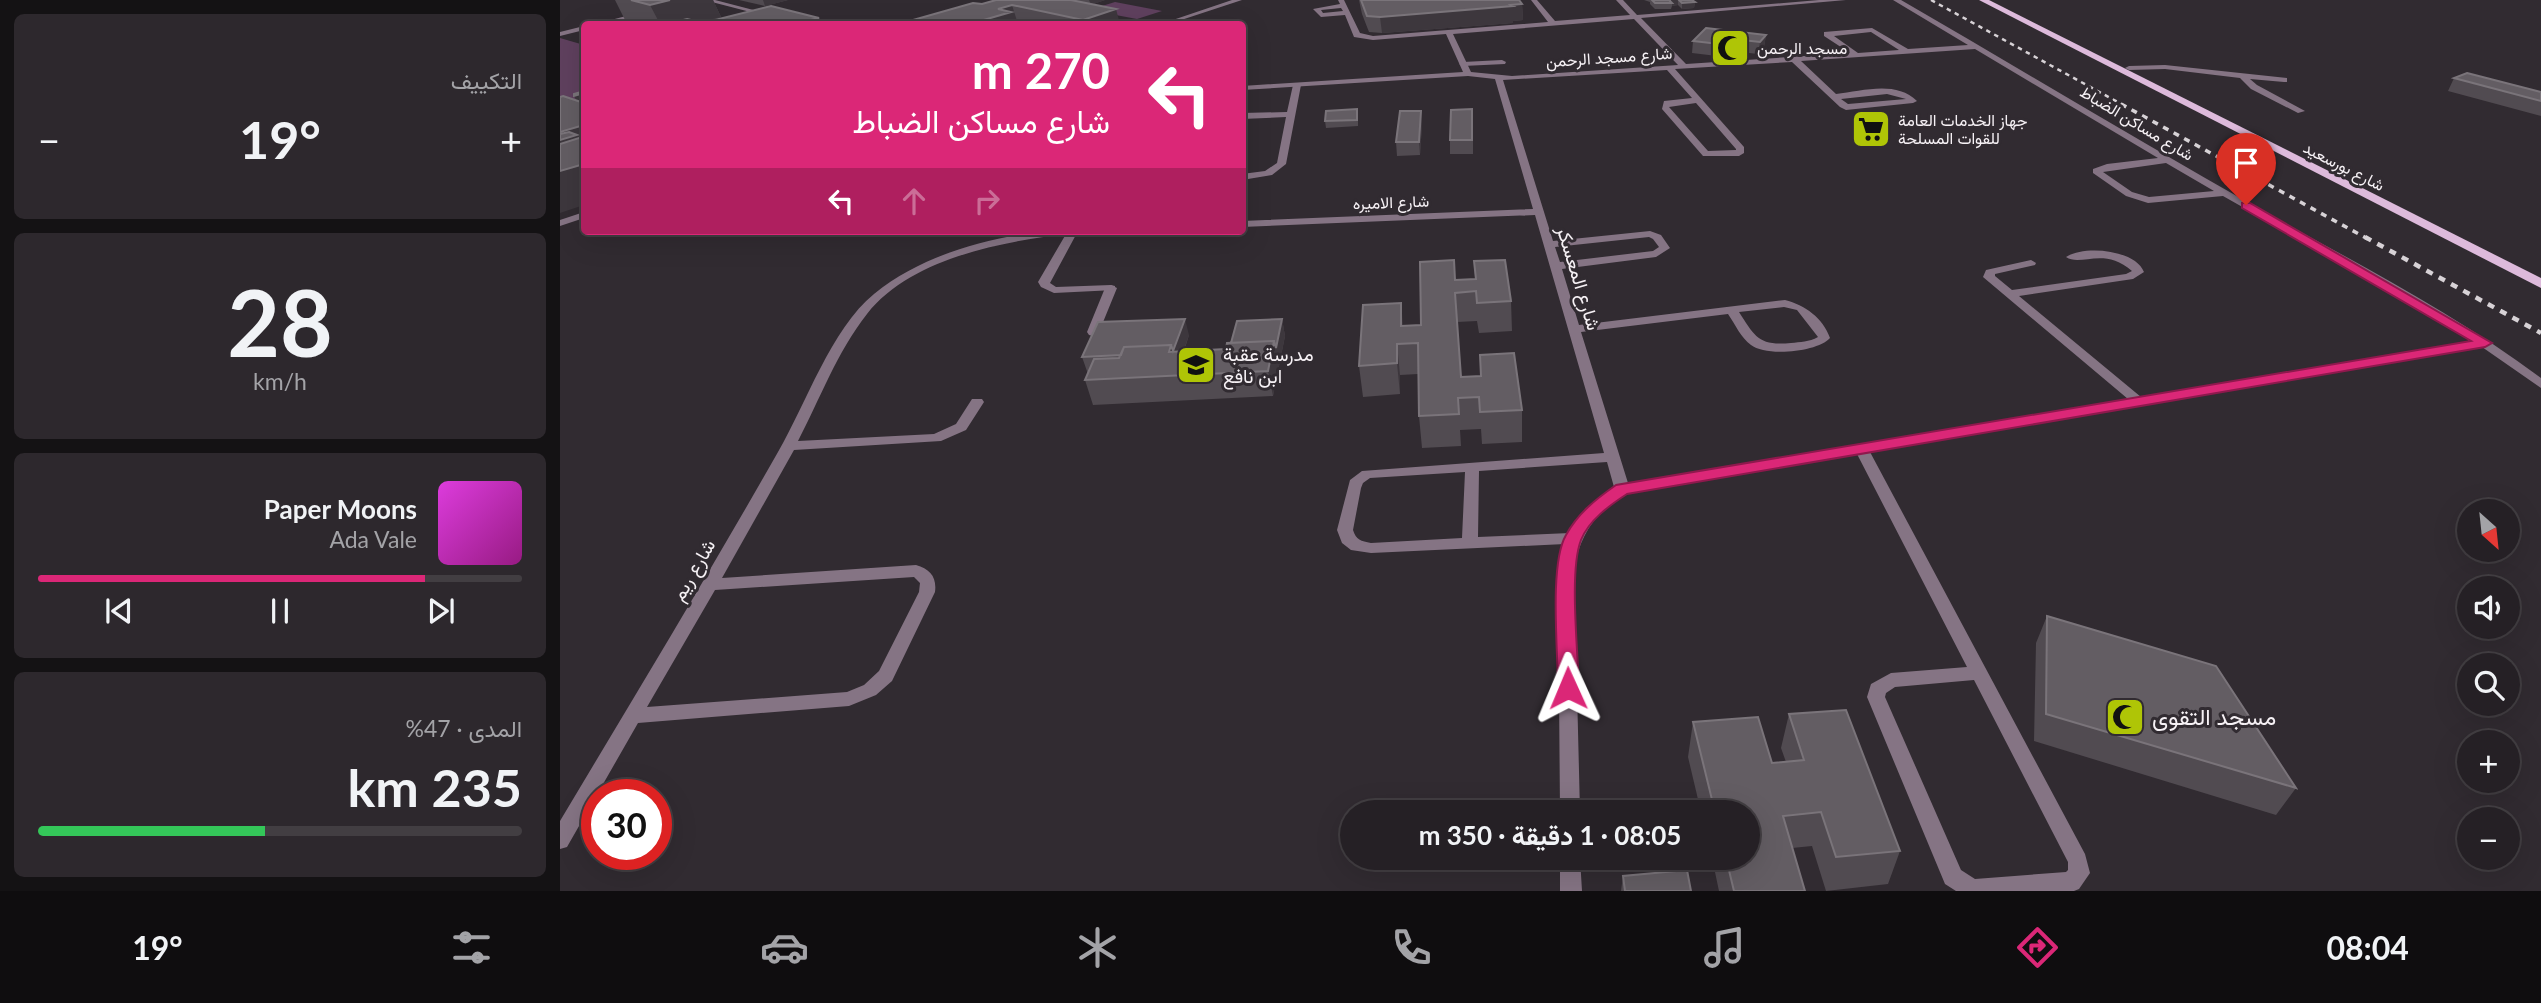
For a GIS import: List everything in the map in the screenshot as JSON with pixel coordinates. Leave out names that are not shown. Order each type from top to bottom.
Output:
[{"type":"main road","name":"شارع بورسعيد","points":[[1983,0],[2541,270]]},
{"type":"main road","name":"شارع بورسعيد","points":[[1994,0],[2541,284]]},
{"type":"street","points":[[707,0],[775,16]]},
{"type":"street","points":[[1173,21],[1239,0]]},
{"type":"street","points":[[1534,0],[1553,23]]},
{"type":"street","points":[[1619,0],[1684,65]]},
{"type":"street","points":[[1730,0],[1741,8]]},
{"type":"street","points":[[1344,6],[1357,35],[1373,38],[1843,0]]},
{"type":"street","name":"شارع مساكن الضباط","points":[[1896,0],[2485,343],[2541,384]]},
{"type":"street","points":[[612,21],[646,13]]},
{"type":"street","points":[[563,33],[581,29]]},
{"type":"street","points":[[1857,55],[1828,34],[1872,30],[1906,52]]},
{"type":"street","points":[[1449,32],[1468,74]]},
{"type":"street","points":[[563,33],[581,36]]},
{"type":"street","name":"شارع مسجد الرحمن","points":[[1246,88],[1468,74],[1499,78],[1977,47]]},
{"type":"street","points":[[1794,59],[1835,97],[1850,107],[1913,101],[1906,94],[1894,92],[1835,97]]},
{"type":"street","points":[[1464,64],[1502,62]]},
{"type":"street","points":[[1668,66],[1698,100],[1741,149],[1739,153],[1706,154],[1665,107],[1672,102],[1698,100]]},
{"type":"street","points":[[2124,69],[2165,67],[2284,80]]},
{"type":"street","points":[[2243,76],[2254,87],[2301,111]]},
{"type":"street","name":"شارع المعسكر","points":[[1499,78],[1622,489]]},
{"type":"street","points":[[1246,177],[1263,175],[1276,170],[1281,164],[1297,85]]},
{"type":"street","points":[[1246,117],[1292,114]]},
{"type":"street","points":[[2169,160],[2107,167],[2096,171],[2129,194],[2148,200],[2224,193]]},
{"type":"street","name":"شارع الاميره","points":[[1246,224],[1540,212]]},
{"type":"street","points":[[560,223],[581,216]]},
{"type":"street","points":[[1550,244],[1650,234],[1657,237],[1665,248],[1656,254],[1556,266]]},
{"type":"street","name":"شارع ريم","points":[[560,840],[789,446],[857,317],[875,298],[900,280],[931,264],[1001,241],[1043,235]]},
{"type":"street","points":[[1069,235],[1044,282],[1054,289],[1111,288],[1112,293],[1093,332]]},
{"type":"street","points":[[2011,294],[2129,277],[2138,272],[2137,268],[2114,254],[2105,252],[2071,257]]},
{"type":"street","points":[[2031,263],[1990,272],[1989,276],[2138,401]]},
{"type":"street","points":[[1576,329],[1777,303],[1795,305],[1815,324],[1824,338],[1811,344],[1762,348],[1752,341],[1731,309]]},
{"type":"street","points":[[1570,800],[1566,568],[1573,538],[1597,506],[1622,489],[2485,343]]},
{"type":"street","points":[[789,446],[936,438],[961,427],[976,402]]},
{"type":"street","points":[[1861,448],[2078,861],[2079,873],[2071,882],[1972,889],[1954,877],[1876,696],[1877,689],[1891,680],[1979,673]]},
{"type":"street","points":[[1573,538],[1371,548],[1357,546],[1348,539],[1345,530],[1357,480],[1367,474],[1613,457]]},
{"type":"street","points":[[1470,543],[1472,466]]},
{"type":"street","points":[[632,716],[849,699],[870,690],[886,676],[927,592],[928,583],[924,575],[916,571],[708,585]]},
{"type":"street","points":[[1570,870],[1571,891]]},
{"type":"shaded area","points":[[1115,2],[1162,11],[1137,19],[1089,10]]},
{"type":"shaded area","points":[[560,38],[581,44],[581,113],[560,119]]},
{"type":"building","points":[[631,0],[670,0],[650,5]]},
{"type":"building","points":[[996,0],[1071,0],[1116,9],[1083,20],[1012,5],[998,9],[1011,12],[980,21],[910,21],[973,3],[982,4]]},
{"type":"building","points":[[1361,0],[1519,0],[1522,4],[1380,17],[1367,16]]},
{"type":"building","points":[[1652,0],[1669,0],[1672,3],[1655,3]]},
{"type":"building","points":[[1679,0],[1692,0],[1695,2],[1682,3]]},
{"type":"building","points":[[771,6],[819,18],[806,21],[711,21]]},
{"type":"building","points":[[1706,28],[1766,35],[1760,42],[1724,38],[1719,44],[1693,41]]},
{"type":"building","points":[[2467,73],[2541,92],[2541,101],[2454,78]]},
{"type":"building","points":[[560,97],[581,102],[581,126],[560,132]]},
{"type":"building","points":[[1357,109],[1357,120],[1325,121],[1326,111]]},
{"type":"building","points":[[1472,109],[1472,140],[1450,140],[1451,110]]},
{"type":"building","points":[[1400,111],[1421,111],[1419,142],[1396,142]]},
{"type":"building","points":[[569,132],[577,135],[560,140],[560,134]]},
{"type":"building","points":[[581,137],[581,165],[560,171],[560,144]]},
{"type":"building","points":[[1454,260],[1455,280],[1476,279],[1474,261],[1505,260],[1511,301],[1477,303],[1476,291],[1455,293],[1461,377],[1481,376],[1480,355],[1514,353],[1522,410],[1480,412],[1479,397],[1458,398],[1459,414],[1419,416],[1418,343],[1397,344],[1397,363],[1359,366],[1363,305],[1401,303],[1401,326],[1421,325],[1420,262]]},
{"type":"building","points":[[1185,319],[1173,351],[1171,345],[1124,347],[1121,355],[1082,357],[1098,322]]},
{"type":"building","points":[[1282,319],[1276,348],[1274,341],[1231,343],[1237,321]]},
{"type":"building","points":[[1274,341],[1268,371],[1085,380],[1094,359],[1119,358],[1124,347],[1171,345],[1169,352],[1226,349],[1227,343]]},
{"type":"building","points":[[2047,616],[2216,666],[2296,788],[2046,714]]},
{"type":"building","points":[[1846,710],[1900,851],[1836,857],[1821,812],[1783,816],[1805,891],[1734,891],[1729,870],[1760,870],[1760,800],[1712,800],[1693,722],[1758,717],[1772,763],[1804,760],[1789,714]]},
{"type":"building","points":[[1687,870],[1691,891],[1625,891],[1623,876]]},
{"type":"railway","points":[[1931,0],[2125,106]]},
{"type":"railway","points":[[2121,104],[2368,239]]},
{"type":"railway","points":[[2365,237],[2541,333]]},
{"type":"place","name":"مسجد الرحمن","points":[[1730,48]]},
{"type":"place","name":"جهاز الخدمات العامة للقوات المسلحة","points":[[1871,129]]},
{"type":"place","name":"مدرسة عقبة ابن نافع","points":[[1196,365]]},
{"type":"place","name":"مسجد التقوى","points":[[2125,717]]},
{"type":"route","points":[[1568,688],[1566,568],[1573,538],[1597,506],[1622,489],[2485,343],[2246,205]]}]
